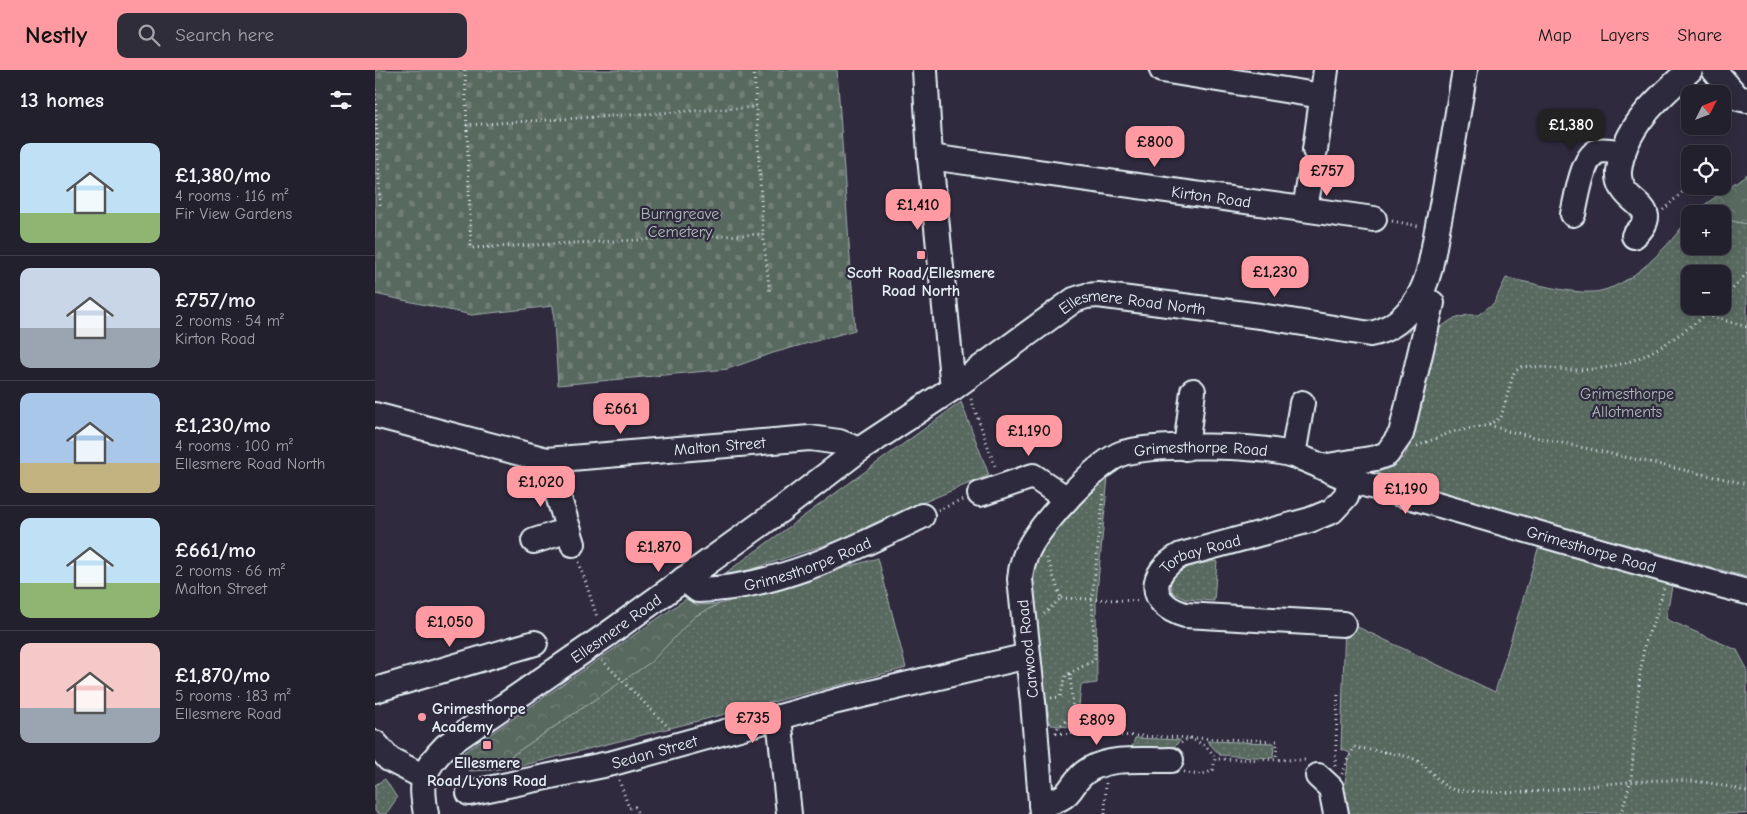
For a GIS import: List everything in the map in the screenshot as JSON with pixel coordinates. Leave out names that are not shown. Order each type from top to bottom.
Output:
[{"type":"street","points":[[925,70],[930,156],[959,384]]},
{"type":"street","points":[[1162,70],[1322,96]]},
{"type":"street","points":[[1315,150],[1326,70]]},
{"type":"street","name":"Ellesmere Road North","points":[[959,384],[1075,300],[1086,296],[1171,303],[1370,334],[1382,332],[1394,325],[1418,298],[1429,274],[1450,164],[1465,70]]},
{"type":"street","points":[[1639,232],[1647,221],[1647,215],[1621,186],[1619,173],[1623,153],[1635,127],[1654,102],[1689,70]]},
{"type":"street","points":[[1714,70],[1738,98],[1747,100]]},
{"type":"street","points":[[1573,214],[1582,175],[1592,155],[1599,151],[1623,153]]},
{"type":"street","name":"Kirton Road","points":[[930,156],[1374,219]]},
{"type":"street","points":[[1305,209],[1310,179]]},
{"type":"street","points":[[1322,467],[1376,458],[1387,454],[1401,434],[1432,303]]},
{"type":"street","name":"Ellesmere Road","points":[[422,801],[430,762],[447,746],[597,642],[782,509],[859,450],[959,384]]},
{"type":"street","points":[[1186,448],[1193,391]]},
{"type":"street","points":[[1293,455],[1302,403]]},
{"type":"street","name":"Malton Street","points":[[375,415],[547,460],[810,438],[839,442],[859,450]]},
{"type":"street","name":"Grimesthorpe Road","points":[[1067,500],[1102,466],[1121,454],[1155,448],[1252,449],[1293,455],[1351,480],[1505,522],[1667,571],[1747,592]]},
{"type":"street","points":[[534,541],[571,537],[547,460]]},
{"type":"street","points":[[979,494],[1033,476],[1067,500]]},
{"type":"street","name":"Torbay Road","points":[[1343,624],[1185,616],[1175,612],[1160,601],[1156,584],[1159,575],[1171,561],[1181,555],[1310,520],[1332,511],[1346,496],[1351,480]]},
{"type":"street","name":"Carwood Road","points":[[1042,809],[1020,579],[1022,560],[1038,534],[1067,500]]},
{"type":"street","name":"Grimesthorpe Road","points":[[684,579],[698,590],[741,587],[835,558],[922,516]]},
{"type":"street","points":[[375,690],[535,643]]},
{"type":"street","name":"Sedan Street","points":[[469,793],[613,763],[779,717],[1028,656]]},
{"type":"street","points":[[779,717],[789,814]]},
{"type":"street","points":[[375,743],[422,801]]},
{"type":"street","points":[[1042,809],[1070,793],[1077,781],[1089,770],[1112,761],[1171,760]]},
{"type":"street","points":[[1325,773],[1336,814]]},
{"type":"path","points":[[465,70],[471,248],[763,234]]},
{"type":"path","points":[[754,70],[763,234],[769,294]]},
{"type":"path","points":[[375,89],[380,204]]},
{"type":"path","points":[[466,124],[756,107]]},
{"type":"path","points":[[1639,232],[1681,193]]},
{"type":"path","points":[[1731,291],[1747,272]]},
{"type":"path","points":[[1387,454],[1428,442],[1452,432],[1489,425],[1501,417],[1514,372],[1521,367],[1573,370],[1617,367],[1640,359],[1706,315],[1747,327]]},
{"type":"path","points":[[959,384],[1003,486]]},
{"type":"path","points":[[1489,425],[1508,431],[1747,484]]},
{"type":"path","points":[[1033,702],[1060,697],[1066,675],[1095,660],[1093,599],[1105,484],[1102,466]]},
{"type":"path","points":[[922,516],[979,494]]},
{"type":"path","points":[[1038,534],[1061,598]]},
{"type":"path","points":[[571,537],[597,642],[684,743]]},
{"type":"path","points":[[1621,814],[1631,780],[1639,672],[1645,642],[1655,620],[1667,571]]},
{"type":"path","points":[[1025,632],[1061,598],[1160,601]]},
{"type":"path","points":[[1057,742],[1056,733],[1058,727],[1070,718],[1073,711],[1070,673]]},
{"type":"path","points":[[1325,773],[1335,760],[1338,693]]},
{"type":"path","points":[[1056,733],[1277,741],[1276,760]]},
{"type":"path","points":[[1189,738],[1202,743],[1212,751],[1215,758],[1213,770],[1197,775],[1175,768],[1171,760],[1183,741],[1189,738]]},
{"type":"path","points":[[1215,758],[1276,760],[1325,773],[1344,772],[1354,747],[1415,759],[1449,788],[1487,792],[1551,792],[1631,780],[1681,781],[1728,786],[1747,792]]},
{"type":"path","points":[[1325,773],[1335,760]]},
{"type":"path","points":[[613,763],[629,808],[635,807],[638,814]]},
{"type":"path","points":[[1099,766],[1106,782],[1105,814]]},
{"type":"green space","name":"Burngreave Cemetery","points":[[375,70],[837,70],[855,330],[773,353],[728,369],[558,385],[553,306],[472,315],[375,294]]},
{"type":"green space","points":[[1747,174],[1747,224],[1731,221],[1731,205],[1704,205],[1718,195],[1731,195],[1731,186]]},
{"type":"green space","name":"Grimesthorpe Allotments","points":[[1731,221],[1747,224],[1747,577],[1355,471],[1381,461],[1404,458],[1415,429],[1437,330],[1451,320],[1467,315],[1478,315],[1494,303],[1506,278],[1573,291],[1593,292],[1607,289],[1621,283],[1648,264],[1681,228],[1681,255],[1731,255]]},
{"type":"green space","points":[[961,402],[989,475],[872,524],[849,537],[713,582]]},
{"type":"green space","points":[[1108,477],[1096,602],[1097,683],[1081,685],[1077,728],[1051,725],[1043,688],[1036,638],[1033,589],[1035,569],[1039,555],[1053,534]]},
{"type":"green space","points":[[1541,539],[1673,581],[1666,619],[1737,650],[1747,669],[1747,814],[1346,814],[1343,794],[1350,753],[1341,749],[1345,621],[1495,692]]},
{"type":"green space","points":[[878,558],[906,668],[521,766],[490,770],[650,662],[695,616],[719,604]]},
{"type":"green space","points":[[1217,561],[1214,601],[1185,599],[1173,593],[1170,582],[1180,572],[1191,566]]},
{"type":"green space","points":[[686,599],[697,605],[719,604],[695,616],[651,662],[490,770],[470,771],[461,763],[460,755]]},
{"type":"green space","points":[[1135,738],[1180,740],[1170,753],[1130,755]]},
{"type":"green space","points":[[1207,741],[1274,743],[1273,758],[1220,755]]},
{"type":"green space","points":[[385,779],[397,798],[386,814],[378,814],[375,811],[375,785]]},
{"type":"place","name":"Scott Road/Ellesmere Road North","points":[[921,255]]},
{"type":"place","name":"Grimesthorpe Academy","points":[[422,717]]},
{"type":"place","name":"Ellesmere Road/Lyons Road","points":[[487,745]]}]
